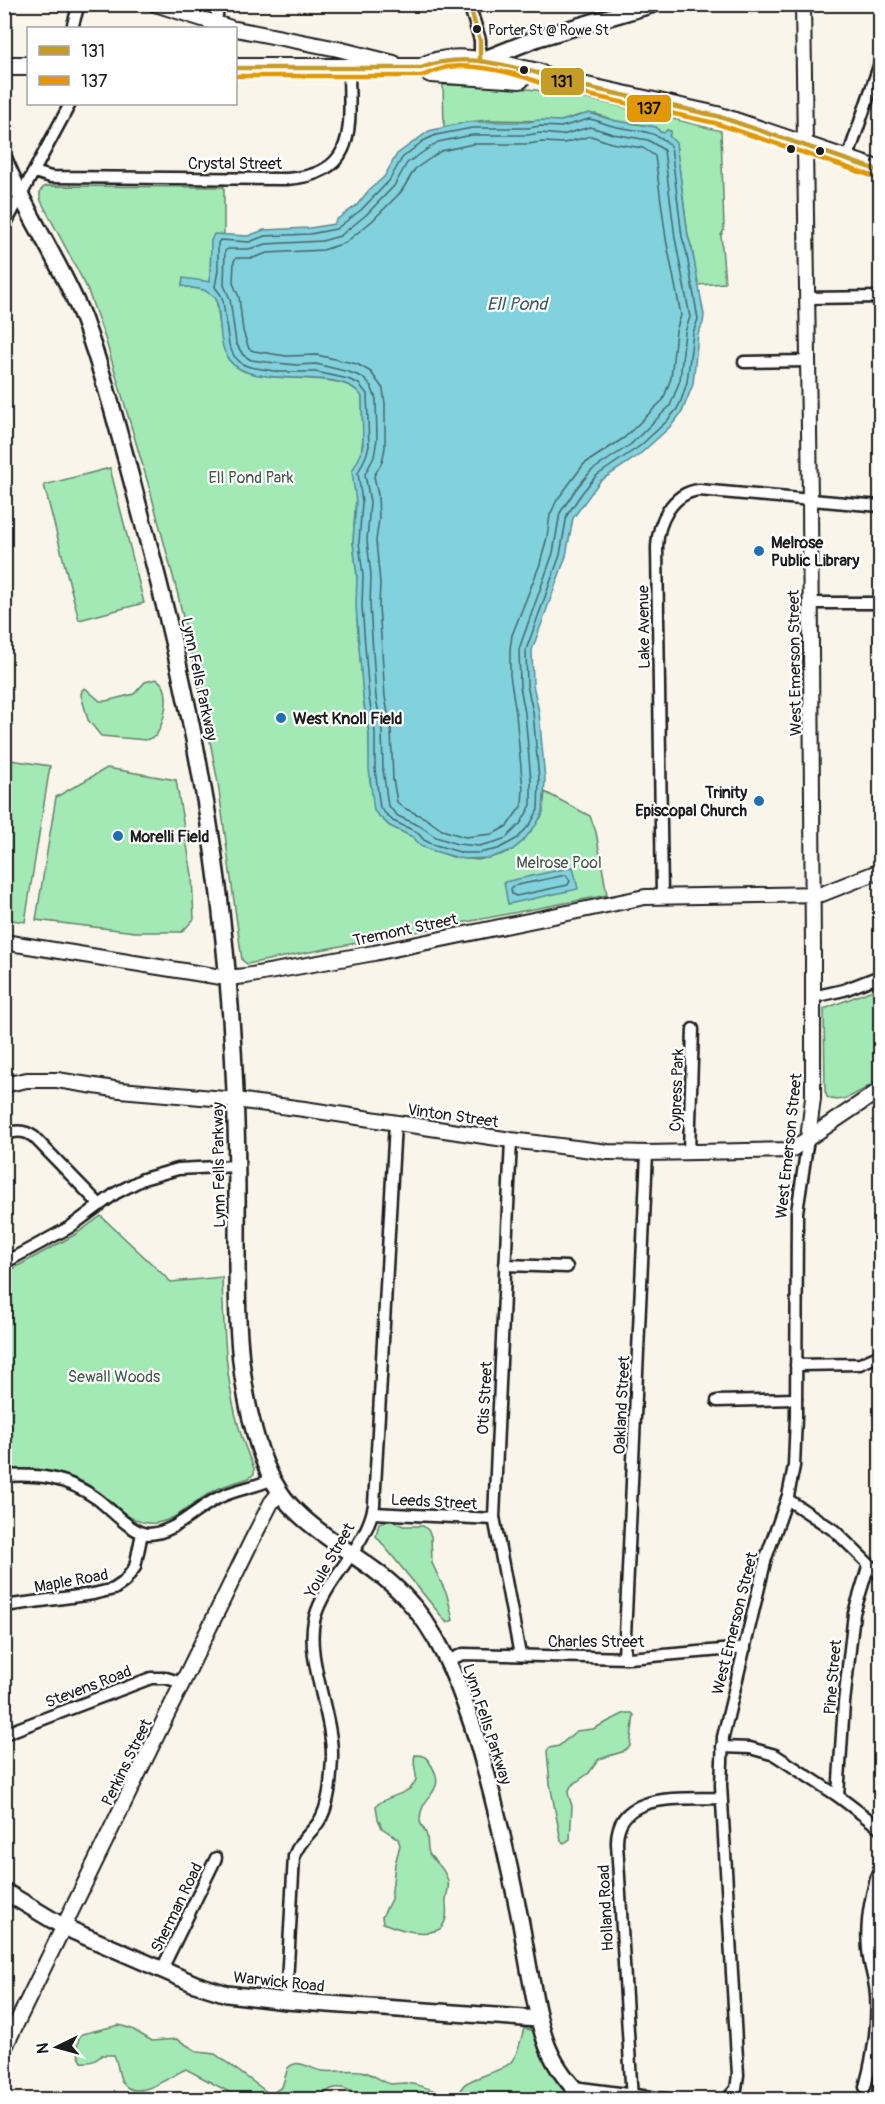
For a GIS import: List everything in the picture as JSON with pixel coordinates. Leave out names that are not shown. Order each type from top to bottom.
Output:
[{"type":"main road","points":[[455,74],[480,59],[538,38],[654,4]]},
{"type":"main road","points":[[417,68],[432,62],[480,59],[538,73],[546,78],[717,116],[880,171]]},
{"type":"main road","points":[[4,66],[27,66]]},
{"type":"main road","points":[[237,68],[417,68],[431,73],[535,81],[546,78]]},
{"type":"main road","name":"Lynn Fells Parkway","points":[[4,159],[55,257],[87,330],[166,605],[184,685],[217,876],[227,978],[236,1100],[240,1361],[252,1426],[262,1456],[276,1486],[303,1517],[382,1576],[406,1597],[428,1625],[447,1661],[472,1725],[495,1804],[512,1878],[538,2019],[554,2061],[573,2087],[586,2100]]},
{"type":"main road","name":"Warwick Road","points":[[4,1891],[64,1927],[226,1994],[286,2001],[538,2019]]},
{"type":"street","points":[[72,27],[79,4]]},
{"type":"street","points":[[155,4],[226,27]]},
{"type":"street","points":[[215,25],[219,4]]},
{"type":"street","points":[[469,4],[480,40],[480,59]]},
{"type":"street","name":"West Emerson Street","points":[[726,2100],[736,2089],[738,2074],[721,1798],[722,1746],[770,1545],[787,1499],[794,1466],[797,1212],[813,1098],[818,996],[812,894],[809,361],[803,4]]},
{"type":"street","points":[[237,29],[338,49],[417,68]]},
{"type":"street","points":[[288,40],[306,49],[311,68]]},
{"type":"street","points":[[847,160],[880,63]]},
{"type":"street","name":"Crystal Street","points":[[34,172],[51,177],[266,179],[297,178],[317,174],[336,160],[343,151],[348,138],[349,68]]},
{"type":"street","points":[[4,227],[69,105]]},
{"type":"street","points":[[808,298],[880,297]]},
{"type":"street","points":[[744,362],[809,361]]},
{"type":"street","name":"Lake Avenue","points":[[662,896],[657,555],[660,528],[671,507],[684,495],[696,490],[880,506]]},
{"type":"street","points":[[810,603],[880,603]]},
{"type":"street","name":"Tremont Street","points":[[4,942],[227,978],[374,953],[620,902],[662,896],[829,892],[880,871]]},
{"type":"street","points":[[818,996],[880,976]]},
{"type":"street","name":"Cypress Park","points":[[689,1152],[693,1029]]},
{"type":"street","name":"Vinton Street","points":[[4,1085],[20,1081],[47,1080],[128,1091],[236,1100],[608,1152],[647,1153],[785,1151],[795,1148],[880,1090]]},
{"type":"street","name":"Youle Street","points":[[286,2001],[294,1856],[301,1841],[317,1825],[324,1812],[332,1758],[328,1720],[314,1649],[313,1624],[326,1593],[352,1554],[373,1513],[395,1123]]},
{"type":"street","points":[[4,1135],[21,1131],[34,1137],[100,1205]]},
{"type":"street","name":"Otis Street","points":[[511,1140],[494,1519],[520,1655]]},
{"type":"street","name":"Oakland Street","points":[[624,1658],[647,1153]]},
{"type":"street","points":[[4,1263],[61,1233],[131,1184],[164,1172],[196,1167],[237,1166]]},
{"type":"street","points":[[505,1265],[567,1267]]},
{"type":"street","points":[[796,1365],[860,1364],[880,1355]]},
{"type":"street","points":[[717,1401],[796,1399]]},
{"type":"street","points":[[4,1476],[42,1475],[63,1480],[95,1498],[133,1530],[142,1533],[154,1533],[166,1529],[220,1497],[256,1486],[276,1486]]},
{"type":"street","name":"Perkins Street","points":[[4,2049],[271,1503],[276,1486]]},
{"type":"street","points":[[787,1499],[835,1531],[880,1575]]},
{"type":"street","name":"Leeds Street","points":[[373,1513],[494,1519]]},
{"type":"street","name":"Maple Road","points":[[4,1606],[114,1589],[124,1582],[135,1567],[142,1533]]},
{"type":"street","name":"Pine Street","points":[[838,1796],[844,1703],[854,1613],[869,1564]]},
{"type":"street","name":"Charles Street","points":[[447,1661],[463,1654],[624,1658],[745,1648]]},
{"type":"street","name":"Stevens Road","points":[[4,1734],[151,1678],[166,1678],[183,1683]]},
{"type":"street","points":[[722,1746],[750,1748],[775,1755],[838,1796],[880,1828]]},
{"type":"street","name":"Holland Road","points":[[632,2097],[617,1843],[619,1829],[628,1813],[645,1803],[721,1798]]},
{"type":"street","name":"Sherman Road","points":[[162,1969],[216,1858]]},
{"type":"street","points":[[865,2087],[877,2048],[876,1992],[869,1959],[867,1922],[880,1866]]},
{"type":"street","points":[[573,2087],[632,2097],[673,2100]]},
{"type":"green space","points":[[443,85],[513,87],[549,92],[721,131],[724,230],[721,235],[725,283],[698,285],[688,236],[676,144],[669,136],[671,132],[667,130],[664,133],[656,127],[616,121],[596,114],[580,115],[561,121],[489,120],[444,127]]},
{"type":"green space","name":"Ell Pond Park","points":[[46,186],[224,187],[224,235],[220,234],[211,241],[210,282],[183,279],[182,286],[204,290],[216,298],[223,346],[228,359],[263,375],[319,379],[345,384],[355,389],[362,397],[363,438],[353,542],[358,585],[357,619],[364,706],[369,733],[370,782],[379,816],[390,826],[413,837],[421,846],[453,857],[478,860],[500,855],[512,850],[522,842],[542,816],[545,792],[590,816],[596,832],[607,895],[247,964],[242,960],[218,783],[178,595],[105,338],[87,288],[41,201],[40,192]]},
{"type":"green space","points":[[110,468],[144,603],[79,620],[44,485]]},
{"type":"green space","points":[[156,679],[165,690],[166,706],[156,736],[146,740],[101,736],[88,720],[81,695],[85,688],[100,701],[106,701],[134,694],[145,682]]},
{"type":"green space","points":[[4,759],[50,766],[25,922],[5,919]]},
{"type":"green space","name":"Morelli Field","points":[[107,768],[176,780],[192,875],[194,919],[182,932],[135,932],[36,920],[56,797]]},
{"type":"green space","points":[[880,987],[880,1006],[878,1006],[880,1080],[847,1098],[840,1100],[827,1097],[824,1009]]},
{"type":"green space","name":"Sewall Woods","points":[[101,1216],[171,1282],[222,1277],[224,1326],[232,1399],[254,1474],[249,1478],[215,1490],[179,1514],[155,1523],[144,1523],[134,1519],[90,1486],[72,1477],[34,1469],[5,1469],[5,1273],[76,1234]]},
{"type":"green space","points":[[391,1520],[403,1526],[423,1526],[428,1530],[431,1536],[432,1563],[447,1595],[453,1620],[447,1623],[376,1536],[379,1523]]},
{"type":"green space","points":[[625,1713],[634,1715],[630,1746],[622,1752],[599,1759],[589,1773],[571,1786],[568,1793],[572,1806],[570,1839],[564,1843],[561,1841],[550,1784],[547,1751],[549,1748],[559,1746],[576,1731],[593,1729]]},
{"type":"green space","points":[[415,1755],[427,1759],[435,1773],[437,1781],[421,1812],[420,1821],[427,1836],[429,1853],[445,1873],[448,1881],[444,1923],[440,1929],[426,1932],[412,1932],[390,1926],[383,1923],[382,1917],[391,1899],[395,1864],[400,1845],[398,1839],[382,1828],[376,1806],[413,1785],[416,1779]]},
{"type":"green space","points":[[119,2025],[132,2029],[152,2041],[177,2039],[198,2052],[215,2054],[267,2092],[274,2092],[282,2087],[288,2068],[300,2064],[323,2071],[365,2072],[391,2084],[405,2083],[428,2088],[447,2099],[380,2101],[362,2097],[349,2090],[335,2088],[329,2090],[322,2099],[242,2099],[186,2069],[154,2086],[136,2090],[128,2088],[122,2082],[114,2055],[102,2055],[98,2059],[85,2062],[82,2062],[79,2056],[78,2044],[82,2034]]},
{"type":"green space","points":[[524,2028],[534,2031],[550,2067],[572,2099],[461,2099],[461,2089],[466,2083],[499,2070],[513,2060]]},
{"type":"water","name":"Ell Pond","points":[[589,113],[616,121],[656,127],[664,133],[667,130],[671,131],[669,136],[676,143],[688,236],[704,315],[698,334],[693,384],[682,412],[671,426],[638,456],[600,481],[573,518],[566,556],[532,650],[533,685],[539,712],[545,780],[543,812],[536,825],[512,850],[490,858],[463,859],[421,846],[413,837],[390,826],[374,811],[369,769],[369,733],[363,698],[356,607],[357,576],[353,542],[356,502],[352,472],[363,445],[362,397],[352,387],[337,382],[257,375],[241,370],[229,360],[225,353],[216,298],[204,290],[182,286],[183,278],[210,282],[211,241],[214,234],[248,236],[264,230],[310,228],[334,224],[336,220],[357,205],[384,177],[397,154],[429,131],[467,122],[561,121]]},
{"type":"water","points":[[573,867],[578,889],[508,904],[504,882]]},
{"type":"transit line","name":"131","points":[[469,4],[480,40],[480,59]]},
{"type":"transit line","name":"131","points":[[237,68],[421,68],[450,61],[494,63],[538,73],[546,78],[717,116],[880,171]]},
{"type":"transit line","name":"137","points":[[237,76],[421,76],[448,67],[459,66],[497,70],[544,85],[715,123],[878,178]]},
{"type":"place","name":"Porter St @ Rowe St","points":[[477,29]]},
{"type":"place","name":"Melrose Public Library","points":[[759,551]]},
{"type":"place","name":"West Knoll Field","points":[[281,718]]},
{"type":"place","name":"Trinity Episcopal Church","points":[[759,801]]},
{"type":"place","name":"Morelli Field","points":[[118,836]]},
{"type":"park label","name":"Melrose Pool","points":[[559,862]]}]
